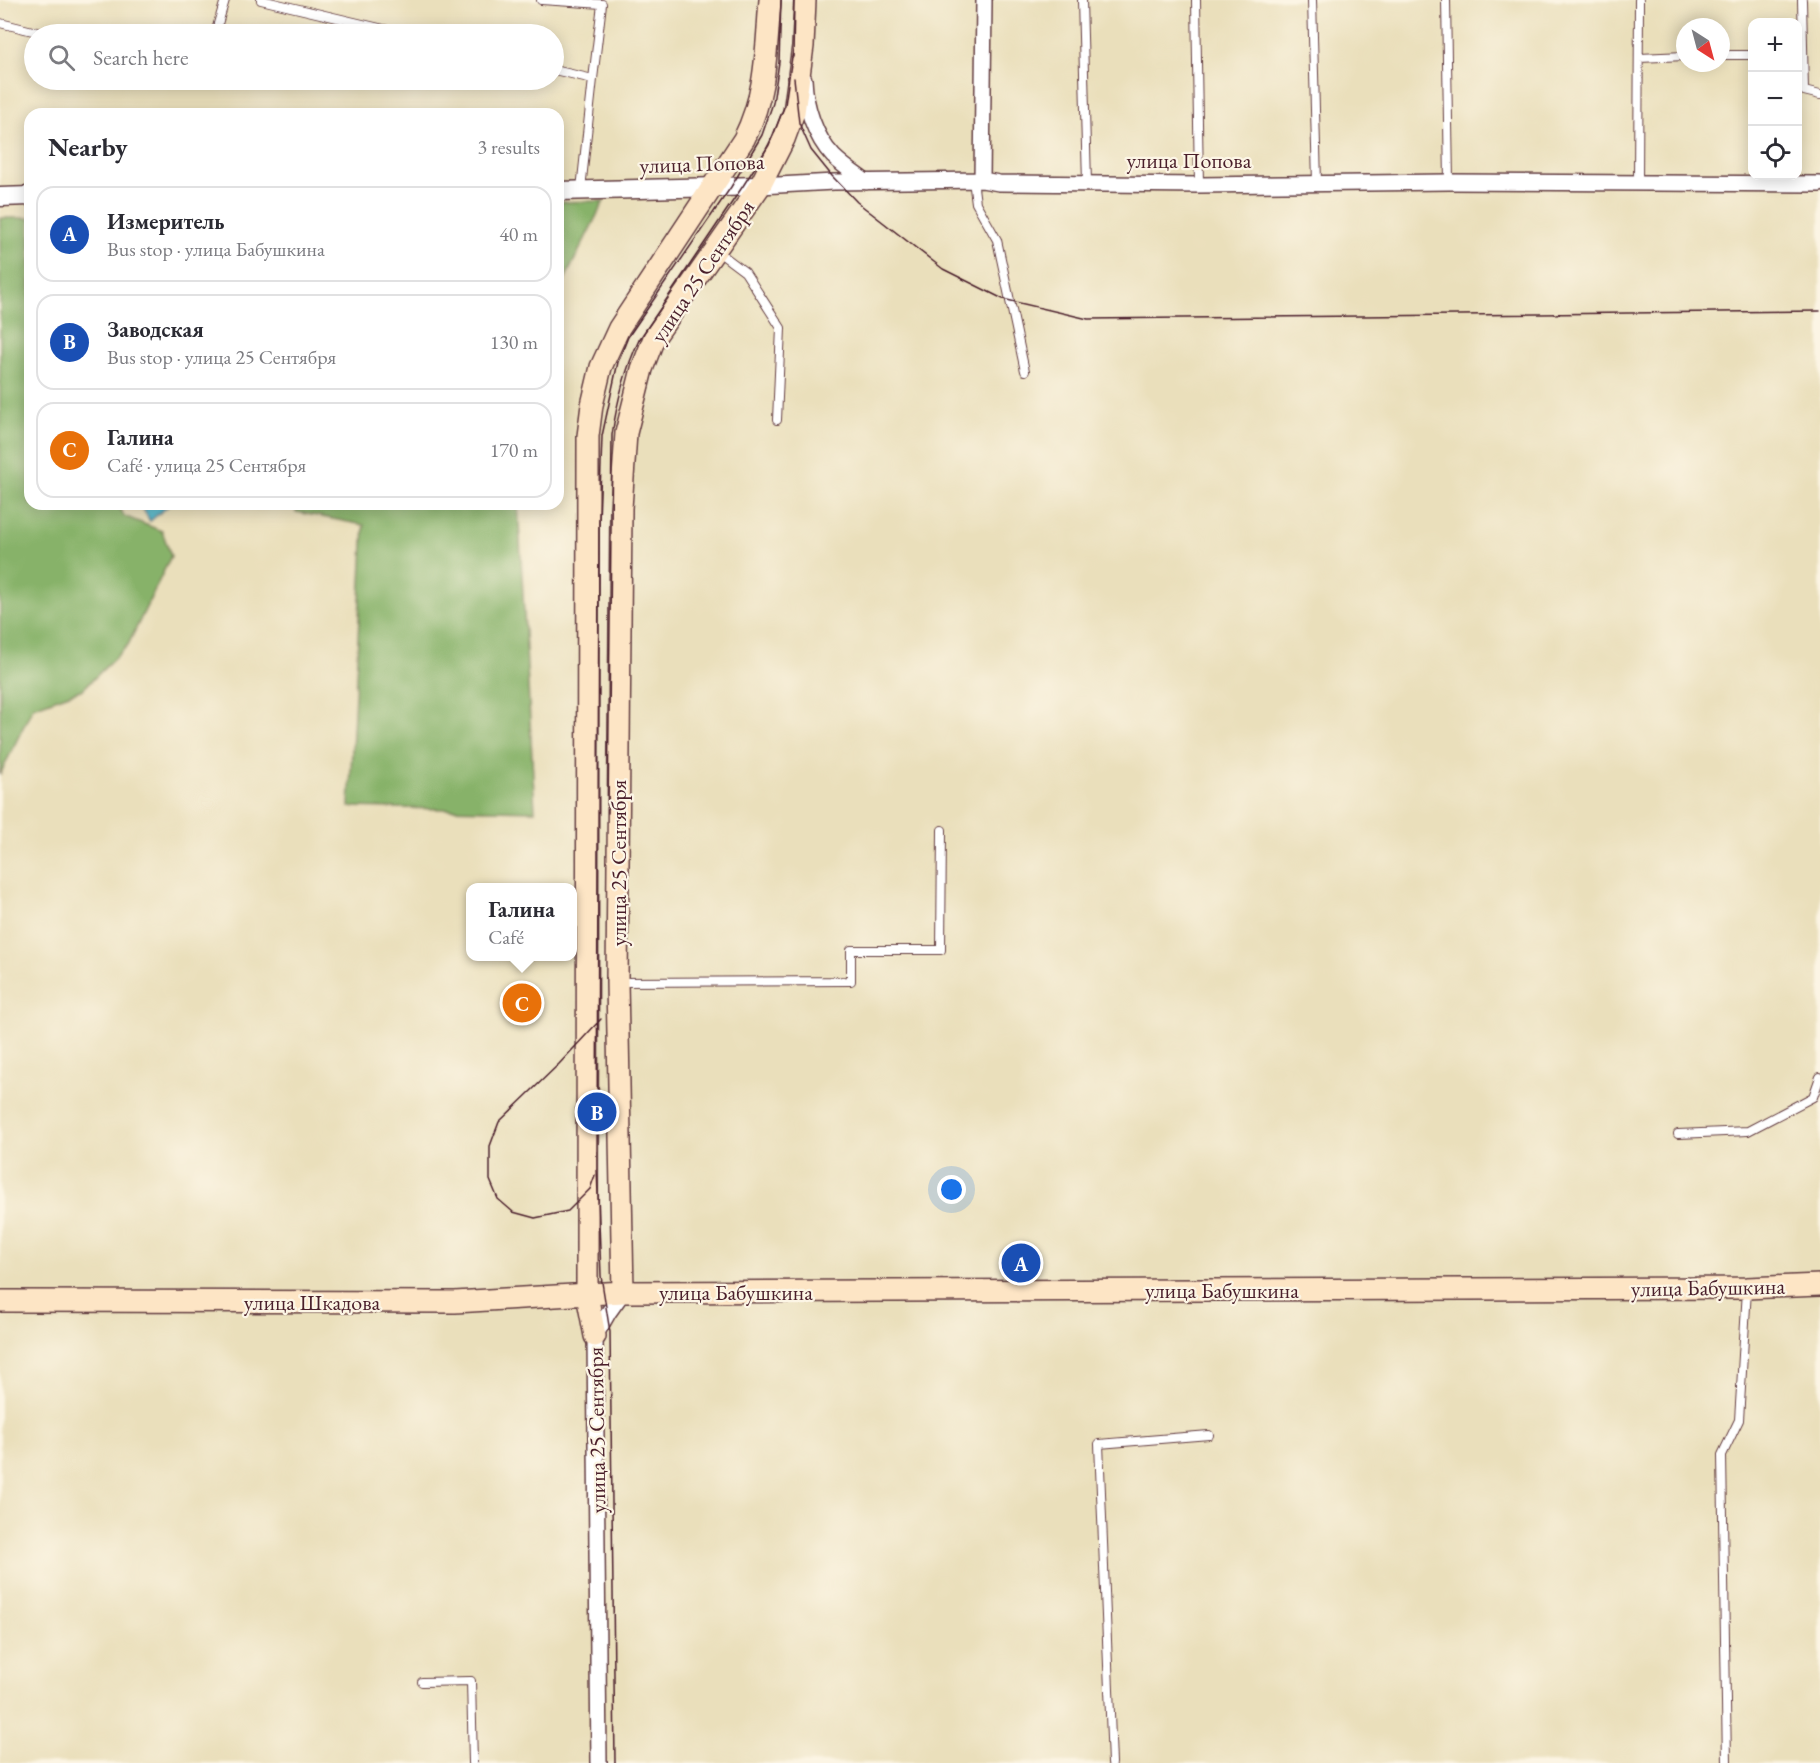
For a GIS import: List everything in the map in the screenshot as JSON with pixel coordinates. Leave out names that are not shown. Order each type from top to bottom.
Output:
[{"type":"main road","points":[[595,1336],[587,1294],[588,436],[592,405],[601,367],[618,328],[744,139],[752,122],[760,100],[770,0]]},
{"type":"main road","name":"улица 25 Сентября","points":[[623,1292],[617,982],[621,508],[626,433],[642,369],[654,338],[760,186],[776,156],[794,112],[803,46],[805,0]]},
{"type":"main road","name":"улица Бабушкина","points":[[623,1292],[1820,1286]]},
{"type":"main road","name":"улица Шкадова","points":[[0,1301],[455,1302],[623,1292]]},
{"type":"street","points":[[977,180],[984,0]]},
{"type":"street","points":[[803,46],[804,88],[813,122],[832,156],[866,182]]},
{"type":"street","name":"улица Попова","points":[[564,191],[977,180],[999,183],[1198,184],[1449,182],[1820,184]]},
{"type":"street","points":[[0,197],[24,196]]},
{"type":"street","name":"улица 25 Сентября","points":[[599,1763],[595,1336],[623,1292]]},
{"type":"lane","points":[[218,24],[225,0]]},
{"type":"lane","points":[[261,0],[363,24]]},
{"type":"lane","points":[[541,0],[602,4],[581,191]]},
{"type":"lane","points":[[1082,0],[1087,183]]},
{"type":"lane","points":[[1196,0],[1198,184]]},
{"type":"lane","points":[[1312,0],[1317,183]]},
{"type":"lane","points":[[1446,0],[1449,182]]},
{"type":"lane","points":[[1638,184],[1639,0]]},
{"type":"lane","points":[[1801,18],[1802,0]]},
{"type":"lane","points":[[0,23],[24,29]]},
{"type":"lane","points":[[1730,56],[1748,55]]},
{"type":"lane","points":[[1639,58],[1676,56]]},
{"type":"lane","points":[[1802,72],[1804,91],[1820,95]]},
{"type":"lane","points":[[564,73],[593,80]]},
{"type":"lane","points":[[977,180],[976,203],[997,240],[1025,371]]},
{"type":"lane","points":[[716,250],[745,272],[781,328],[777,420]]},
{"type":"lane","points":[[617,982],[851,981],[851,950],[941,950],[942,830]]},
{"type":"lane","points":[[1678,1134],[1748,1131],[1813,1097],[1820,1077]]},
{"type":"lane","points":[[1727,1763],[1722,1455],[1739,1420],[1747,1288]]},
{"type":"lane","points":[[1112,1763],[1100,1444],[1209,1435]]},
{"type":"lane","points":[[422,1682],[471,1681],[473,1763]]},
{"type":"green space","points":[[604,201],[564,281],[564,202]]},
{"type":"green space","points":[[0,218],[24,218],[24,510],[120,510],[124,516],[162,531],[171,556],[128,645],[83,689],[33,707],[0,775]]},
{"type":"green space","points":[[296,510],[518,510],[535,811],[349,807],[364,525],[296,512]]},
{"type":"water","points":[[144,510],[163,510],[150,521]]},
{"type":"tram line","points":[[615,1763],[610,1332],[601,1276],[597,1168],[599,522],[602,436],[618,362],[628,337],[731,187],[762,135],[773,103],[779,62],[781,0]]},
{"type":"tram line","points":[[793,57],[794,0]]},
{"type":"tram line","points":[[608,813],[612,435],[619,398],[639,340],[769,145],[785,105],[793,50]]},
{"type":"tram line","points":[[794,78],[799,123],[811,150],[857,202],[943,269],[1003,299],[1088,319],[1820,311]]},
{"type":"tram line","points":[[595,1175],[590,1189],[568,1211],[535,1218],[513,1212],[498,1199],[490,1180],[490,1146],[499,1122],[559,1064],[601,1019]]},
{"type":"place","name":"Галина","points":[[522,1003]]},
{"type":"place","name":"Заводская","points":[[597,1112]]},
{"type":"place","name":"Измеритель","points":[[1021,1263]]}]
